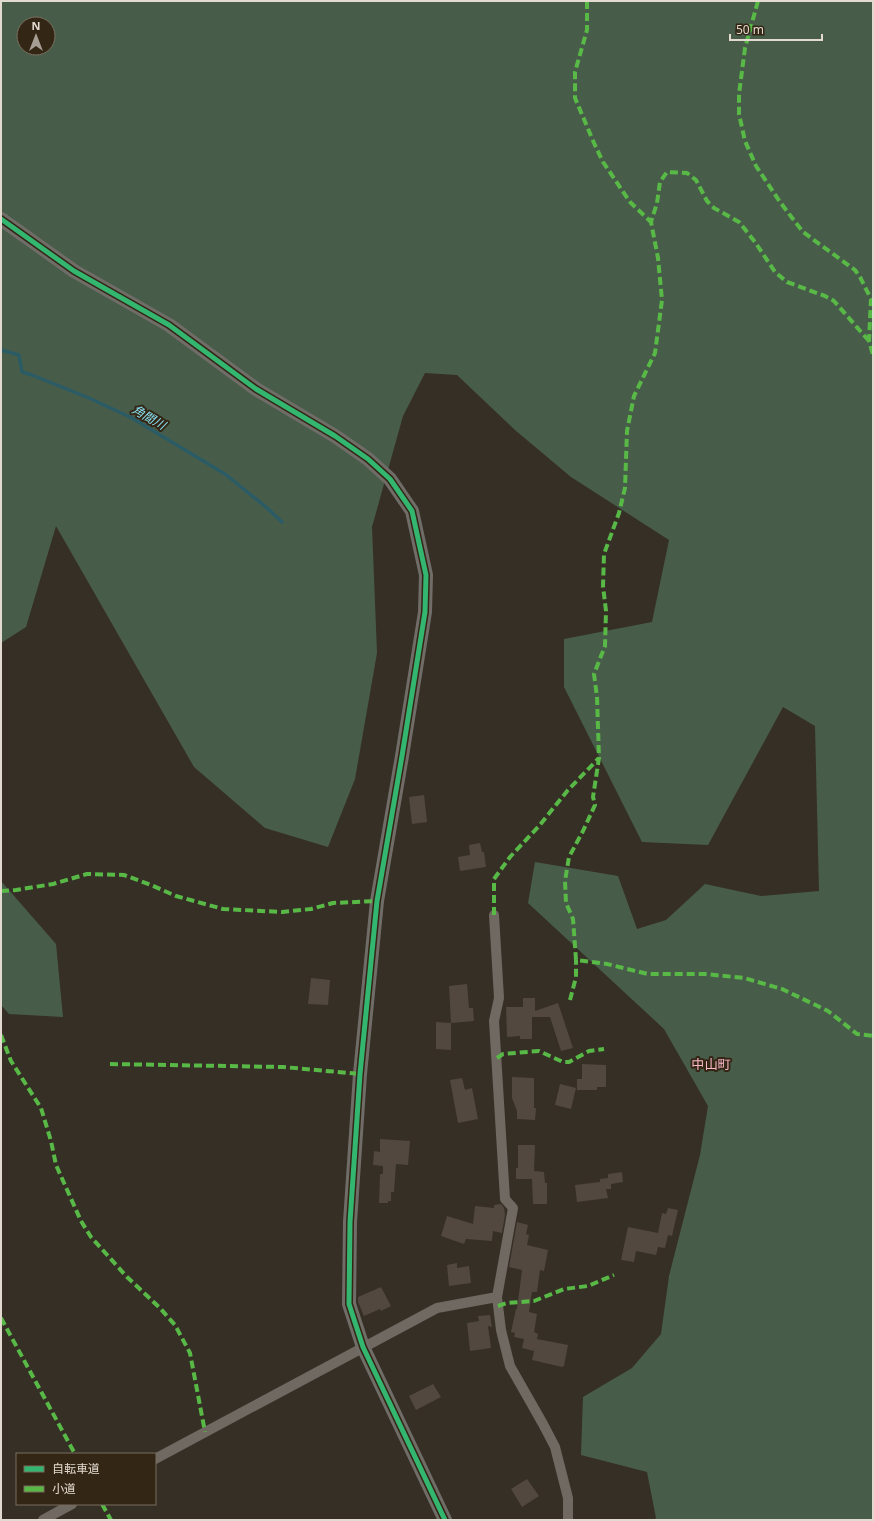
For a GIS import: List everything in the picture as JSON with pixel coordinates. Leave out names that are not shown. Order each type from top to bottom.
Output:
[{"type":"street","points":[[1,219],[74,271],[169,325],[256,389],[335,436],[368,459],[390,479],[412,511],[426,575],[425,612],[377,901],[360,1074],[350,1222],[349,1304],[363,1347],[445,1520]]},
{"type":"street","points":[[494,915],[499,998],[494,1021],[505,1199],[513,1208],[497,1297],[501,1330],[510,1366],[544,1424],[555,1447],[568,1498],[568,1520]]},
{"type":"street","points":[[156,1458],[437,1308],[497,1297]]},
{"type":"street","points":[[43,1520],[70,1505]]},
{"type":"green space","points":[[1,1],[873,1],[873,1520],[654,1520],[656,1518],[647,1472],[581,1455],[583,1397],[632,1368],[661,1334],[669,1276],[700,1155],[708,1106],[664,1029],[528,903],[535,862],[618,876],[637,929],[666,920],[705,884],[761,896],[819,891],[815,726],[783,707],[708,845],[642,842],[564,687],[564,639],[652,622],[669,540],[571,477],[515,430],[457,375],[425,373],[403,416],[372,527],[377,653],[355,779],[328,847],[265,828],[194,767],[56,526],[26,627],[1,643]]},
{"type":"green space","points":[[1,881],[56,944],[63,1017],[9,1014],[1,1005]]},
{"type":"building","points":[[424,795],[427,822],[412,824],[409,797]]},
{"type":"building","points":[[480,843],[482,852],[484,852],[486,867],[460,871],[458,857],[470,855],[469,845]]},
{"type":"building","points":[[311,978],[330,980],[328,1005],[308,1004]]},
{"type":"building","points":[[467,984],[469,1008],[473,1008],[474,1021],[451,1023],[449,986]]},
{"type":"building","points":[[523,998],[535,998],[535,1011],[558,1003],[573,1048],[561,1051],[550,1017],[532,1017],[532,1039],[520,1039],[520,1036],[507,1037],[506,1007],[523,1007]]},
{"type":"building","points":[[436,1022],[451,1023],[451,1050],[436,1049]]},
{"type":"building","points":[[582,1064],[606,1065],[606,1087],[597,1087],[597,1090],[577,1090],[577,1079],[582,1079]]},
{"type":"building","points":[[512,1077],[534,1078],[534,1108],[536,1108],[535,1120],[517,1119],[517,1111],[512,1098]]},
{"type":"building","points":[[462,1078],[465,1090],[472,1088],[478,1119],[458,1123],[450,1080]]},
{"type":"building","points":[[560,1084],[576,1088],[571,1109],[555,1105]]},
{"type":"building","points":[[380,1139],[410,1141],[408,1165],[396,1164],[394,1192],[391,1192],[391,1201],[388,1201],[388,1203],[379,1203],[380,1174],[383,1174],[383,1166],[373,1165],[374,1151],[380,1152]]},
{"type":"building","points":[[518,1145],[535,1145],[534,1171],[544,1172],[545,1183],[547,1183],[547,1204],[533,1204],[532,1179],[516,1179],[516,1168],[518,1168]]},
{"type":"building","points":[[622,1172],[623,1182],[611,1184],[611,1189],[606,1189],[608,1198],[577,1202],[575,1185],[600,1182],[600,1179],[608,1178],[608,1174]]},
{"type":"building","points":[[501,1204],[504,1208],[505,1215],[502,1233],[493,1231],[492,1241],[466,1239],[464,1244],[441,1236],[447,1216],[473,1224],[475,1206],[494,1208],[494,1205]]},
{"type":"building","points":[[668,1208],[678,1210],[672,1236],[668,1235],[665,1248],[658,1247],[656,1255],[636,1251],[634,1262],[621,1260],[628,1227],[658,1233],[662,1213],[666,1214]]},
{"type":"building","points":[[517,1222],[528,1225],[526,1234],[529,1235],[527,1245],[548,1250],[544,1271],[540,1270],[537,1292],[532,1292],[529,1312],[537,1314],[534,1332],[538,1334],[537,1339],[568,1345],[564,1366],[562,1367],[532,1360],[534,1351],[522,1348],[524,1339],[514,1337],[515,1333],[511,1332],[517,1309],[522,1270],[509,1267]]},
{"type":"building","points":[[457,1263],[457,1268],[469,1266],[471,1283],[449,1286],[447,1265]]},
{"type":"building","points":[[381,1287],[391,1306],[381,1311],[380,1309],[364,1316],[358,1302],[358,1297]]},
{"type":"building","points":[[490,1315],[492,1327],[488,1326],[491,1348],[470,1351],[467,1323],[479,1321],[478,1316]]},
{"type":"building","points":[[433,1384],[441,1397],[416,1410],[409,1396]]},
{"type":"building","points":[[527,1479],[539,1496],[522,1507],[511,1489]]},
{"type":"waterway","name":"角間川","points":[[1,350],[19,355],[22,372],[89,398],[132,418],[225,474],[282,522]]},
{"type":"marked path","points":[[587,1],[587,30],[575,72],[575,98],[603,162],[630,202],[651,222]]},
{"type":"marked path","points":[[758,1],[745,48],[739,94],[739,114],[745,141],[756,166],[780,202],[803,232],[855,270],[860,277],[871,299],[869,341],[873,355]]},
{"type":"marked path","points":[[869,341],[834,301],[825,296],[787,282],[775,272],[755,242],[739,222],[714,208],[707,201],[696,180],[687,173],[667,172],[660,182],[657,203],[651,222],[658,258],[662,300],[655,353],[634,396],[627,431],[625,488],[619,513],[604,554],[603,586],[606,611],[605,646],[594,674],[597,697],[599,758],[593,797],[595,805],[569,857],[565,881],[566,903],[573,919],[576,960],[607,964],[648,974],[705,974],[744,978],[782,989],[828,1011],[857,1034],[873,1036]]},
{"type":"marked path","points":[[494,915],[494,879],[510,857],[539,826],[568,790],[599,758]]},
{"type":"marked path","points":[[1,891],[53,884],[87,874],[124,875],[176,896],[223,909],[282,912],[311,909],[333,903],[377,901]]},
{"type":"marked path","points":[[570,1000],[576,977],[576,960]]},
{"type":"marked path","points":[[1,1035],[11,1061],[41,1108],[51,1141],[56,1165],[81,1221],[91,1237],[127,1277],[160,1308],[175,1325],[190,1353],[205,1432]]},
{"type":"marked path","points":[[497,1058],[503,1054],[539,1051],[563,1062],[569,1062],[589,1051],[604,1049]]},
{"type":"marked path","points":[[110,1064],[283,1067],[360,1074]]},
{"type":"marked path","points":[[498,1306],[507,1303],[534,1301],[564,1289],[588,1286],[614,1275]]},
{"type":"marked path","points":[[1,1318],[74,1453]]},
{"type":"marked path","points":[[103,1505],[111,1520]]},
{"type":"cycle path","points":[[1,219],[74,271],[169,325],[256,389],[335,436],[368,459],[390,479],[412,511],[426,575],[425,612],[377,901],[360,1074],[350,1222],[349,1304],[363,1347],[445,1520]]},
{"type":"district","name":"中山町","points":[[711,1064]]}]
